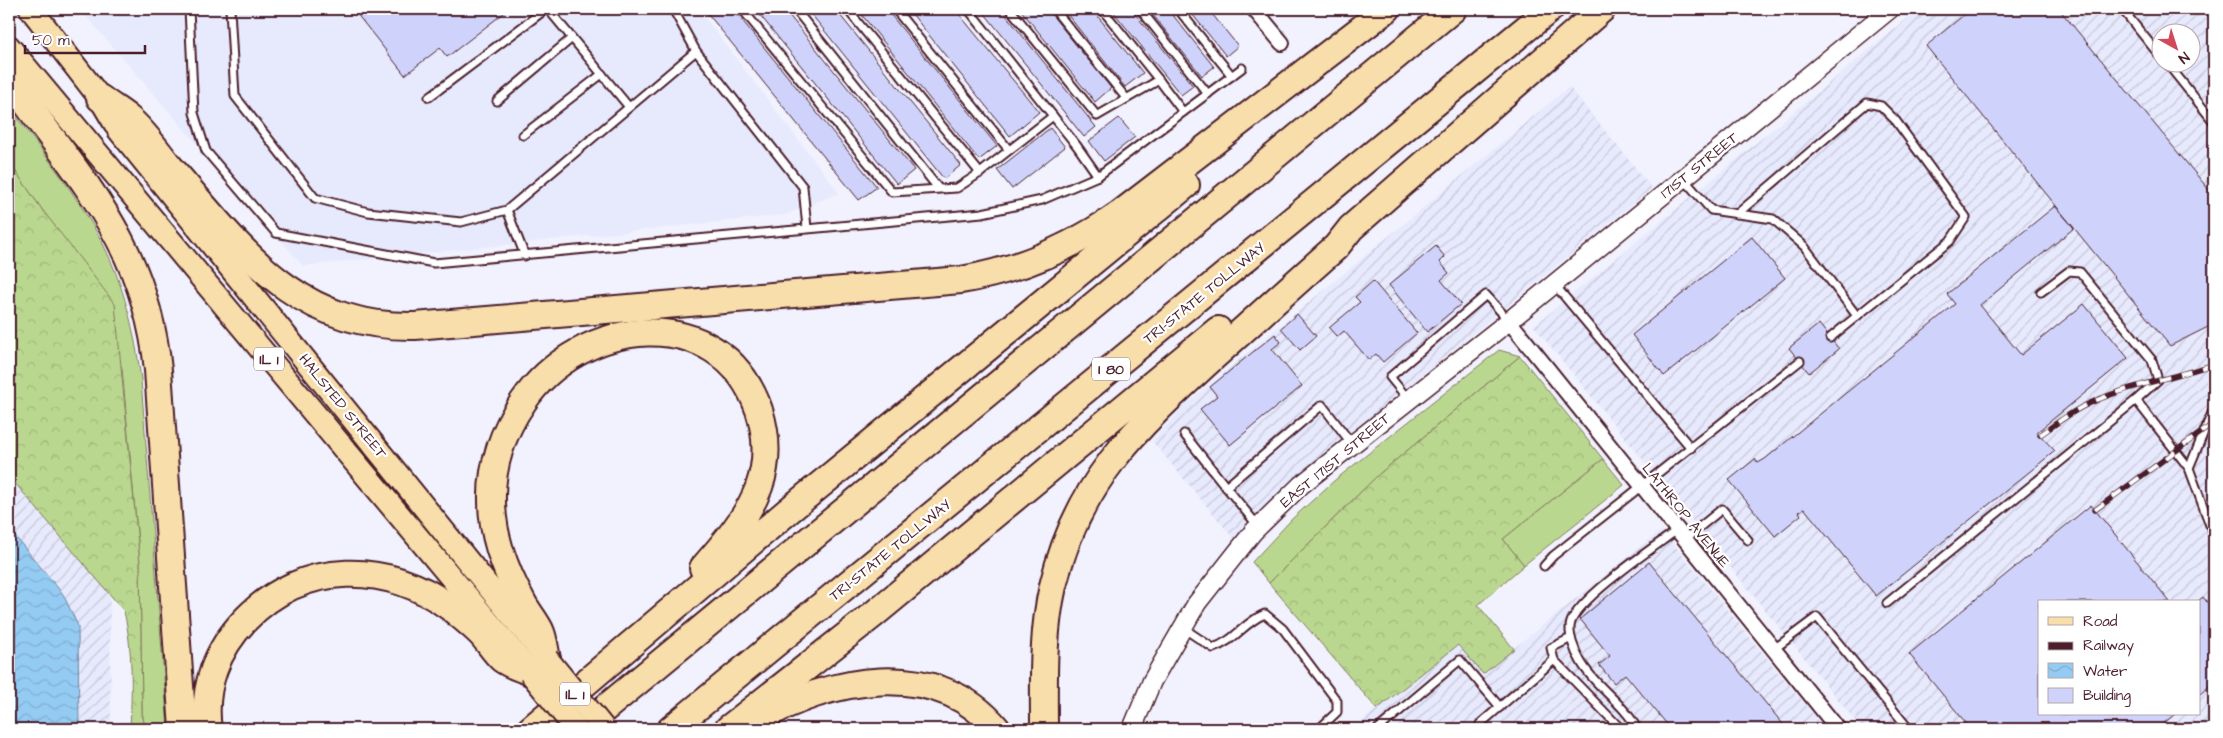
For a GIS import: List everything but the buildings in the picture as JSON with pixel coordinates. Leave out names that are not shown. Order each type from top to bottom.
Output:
[{"type":"highway","points":[[100,98],[129,119],[254,262],[293,294],[323,309],[369,323],[398,327],[430,325],[961,280],[1016,267],[1073,243],[1120,214],[1387,9]]},
{"type":"highway","points":[[531,729],[787,512],[1402,9]]},
{"type":"highway","points":[[578,729],[1453,9]]},
{"type":"highway","name":"TRI-STATE TOLLWAY","points":[[672,729],[1550,9]]},
{"type":"highway","points":[[1044,729],[1044,649],[1054,585],[1068,539],[1097,480],[1121,448],[1145,420],[1336,247],[1350,228],[1602,9]]},
{"type":"highway","points":[[9,79],[44,125],[112,224],[133,265],[150,316],[158,370],[183,729]]},
{"type":"highway","points":[[728,729],[896,596],[1328,239],[1350,228]]},
{"type":"highway","points":[[208,729],[206,704],[212,672],[228,640],[265,602],[282,591],[313,579],[330,575],[377,575],[420,589],[468,622],[503,659],[538,666],[540,630],[510,576],[495,532],[492,486],[500,448],[511,422],[527,395],[560,364],[584,348],[611,337],[637,332],[662,332],[684,337],[704,345],[721,356],[742,377],[753,396],[761,416],[765,437],[765,461],[755,496],[733,532],[702,569],[637,632],[616,658]]},
{"type":"highway","points":[[742,729],[774,711],[821,692],[856,684],[885,681],[914,684],[951,693],[973,706],[997,729]]},
{"type":"main road","name":"HALSTED STREET","points":[[31,9],[100,98],[119,130],[538,666],[578,729]]},
{"type":"main road","name":"HALSTED STREET","points":[[9,46],[538,666],[604,729]]},
{"type":"street","points":[[1254,9],[1282,43]]},
{"type":"street","name":"171ST STREET","points":[[1509,321],[1890,9]]},
{"type":"street","name":"EAST 171ST STREET","points":[[1132,729],[1152,681],[1197,603],[1258,526],[1301,485],[1509,321]]},
{"type":"street","name":"LATHROP AVENUE","points":[[1509,321],[1838,729]]},
{"type":"lane","points":[[189,9],[194,113],[206,151],[276,233],[434,263],[982,213],[1042,200],[1098,176],[1242,68]]},
{"type":"lane","points":[[230,9],[235,96],[315,198],[368,212],[461,222],[507,210],[696,51]]},
{"type":"lane","points":[[429,98],[547,9],[629,108]]},
{"type":"lane","points":[[673,9],[696,51],[803,187],[807,228]]},
{"type":"lane","points":[[742,9],[892,192],[957,188],[980,173],[1053,116]]},
{"type":"lane","points":[[794,9],[938,188]]},
{"type":"lane","points":[[847,9],[980,173]]},
{"type":"lane","points":[[895,9],[1009,150]]},
{"type":"lane","points":[[968,9],[1098,176]]},
{"type":"lane","points":[[1010,9],[1097,116],[1160,80]]},
{"type":"lane","points":[[1054,9],[1126,98]]},
{"type":"lane","points":[[1102,9],[1160,80],[1183,112]]},
{"type":"lane","points":[[1140,9],[1208,94]]},
{"type":"lane","points":[[1178,9],[1232,76]]},
{"type":"lane","points":[[2122,9],[2150,44]]},
{"type":"lane","points":[[497,100],[572,38]]},
{"type":"lane","points":[[2174,72],[2214,122]]},
{"type":"lane","points":[[523,135],[602,74]]},
{"type":"lane","points":[[1737,214],[1867,103],[1881,106],[1896,121],[1966,217],[1950,241],[1830,338]]},
{"type":"lane","points":[[1683,178],[1711,210],[1773,219],[1804,246],[1857,316]]},
{"type":"lane","points":[[507,210],[525,256]]},
{"type":"lane","points":[[1887,603],[2158,380],[2152,360],[2080,272],[2069,271],[2041,292]]},
{"type":"lane","points":[[1554,284],[1691,448]]},
{"type":"lane","points":[[1409,400],[1390,377],[1486,295],[1509,321]]},
{"type":"lane","points":[[1544,566],[1552,556],[1800,361]]},
{"type":"lane","points":[[2136,400],[2188,468],[2214,536]]},
{"type":"lane","points":[[1226,487],[1322,405],[1352,444]]},
{"type":"lane","points":[[2188,468],[2214,408]]},
{"type":"lane","points":[[1184,434],[1258,526]]},
{"type":"lane","points":[[1637,729],[1581,663],[1571,638],[1570,624],[1576,613],[1593,595],[1681,534],[1722,509],[1748,540]]},
{"type":"lane","points":[[1183,628],[1212,648],[1227,643],[1254,618],[1265,614],[1283,629],[1337,702],[1337,712],[1319,729]]},
{"type":"lane","points":[[1774,649],[1817,617],[1910,729]]},
{"type":"lane","points":[[1571,638],[1551,648],[1554,660],[1621,729]]},
{"type":"lane","points":[[1378,729],[1460,660],[1500,707]]},
{"type":"lane","points":[[1484,729],[1480,724],[1554,660]]},
{"type":"shaded area","points":[[80,9],[698,9],[839,193],[785,215],[303,266]]},
{"type":"shaded area","points":[[1919,9],[2214,9],[2214,729],[1862,729],[1534,326]]},
{"type":"shaded area","points":[[1569,87],[1652,188],[1280,490],[1235,540],[1152,441],[1185,405]]},
{"type":"shaded area","points":[[9,316],[108,438],[111,729],[9,729]]},
{"type":"shaded area","points":[[1662,530],[1825,729],[1352,729],[1458,644],[1483,673]]},
{"type":"green space","points":[[9,107],[58,173],[92,224],[110,258],[128,309],[141,380],[168,729],[145,729],[142,712],[140,564],[122,368],[41,208],[9,162]]},
{"type":"green space","points":[[9,162],[41,208],[115,304],[140,564],[142,712],[145,729],[130,729],[130,655],[124,611],[9,476]]},
{"type":"green space","points":[[1499,350],[1520,356],[1378,475],[1269,583],[1252,562],[1292,519],[1335,480]]},
{"type":"green space","points":[[1520,356],[1603,459],[1503,539],[1524,565],[1478,605],[1514,649],[1483,674],[1458,645],[1377,709],[1269,583],[1378,475]]},
{"type":"green space","points":[[1603,459],[1624,485],[1524,565],[1503,539]]},
{"type":"water","points":[[9,529],[63,594],[78,626],[79,729],[9,729]]},
{"type":"railway","points":[[2040,435],[2076,410],[2098,400],[2131,388],[2214,364]]},
{"type":"railway","points":[[2095,510],[2214,423]]}]
